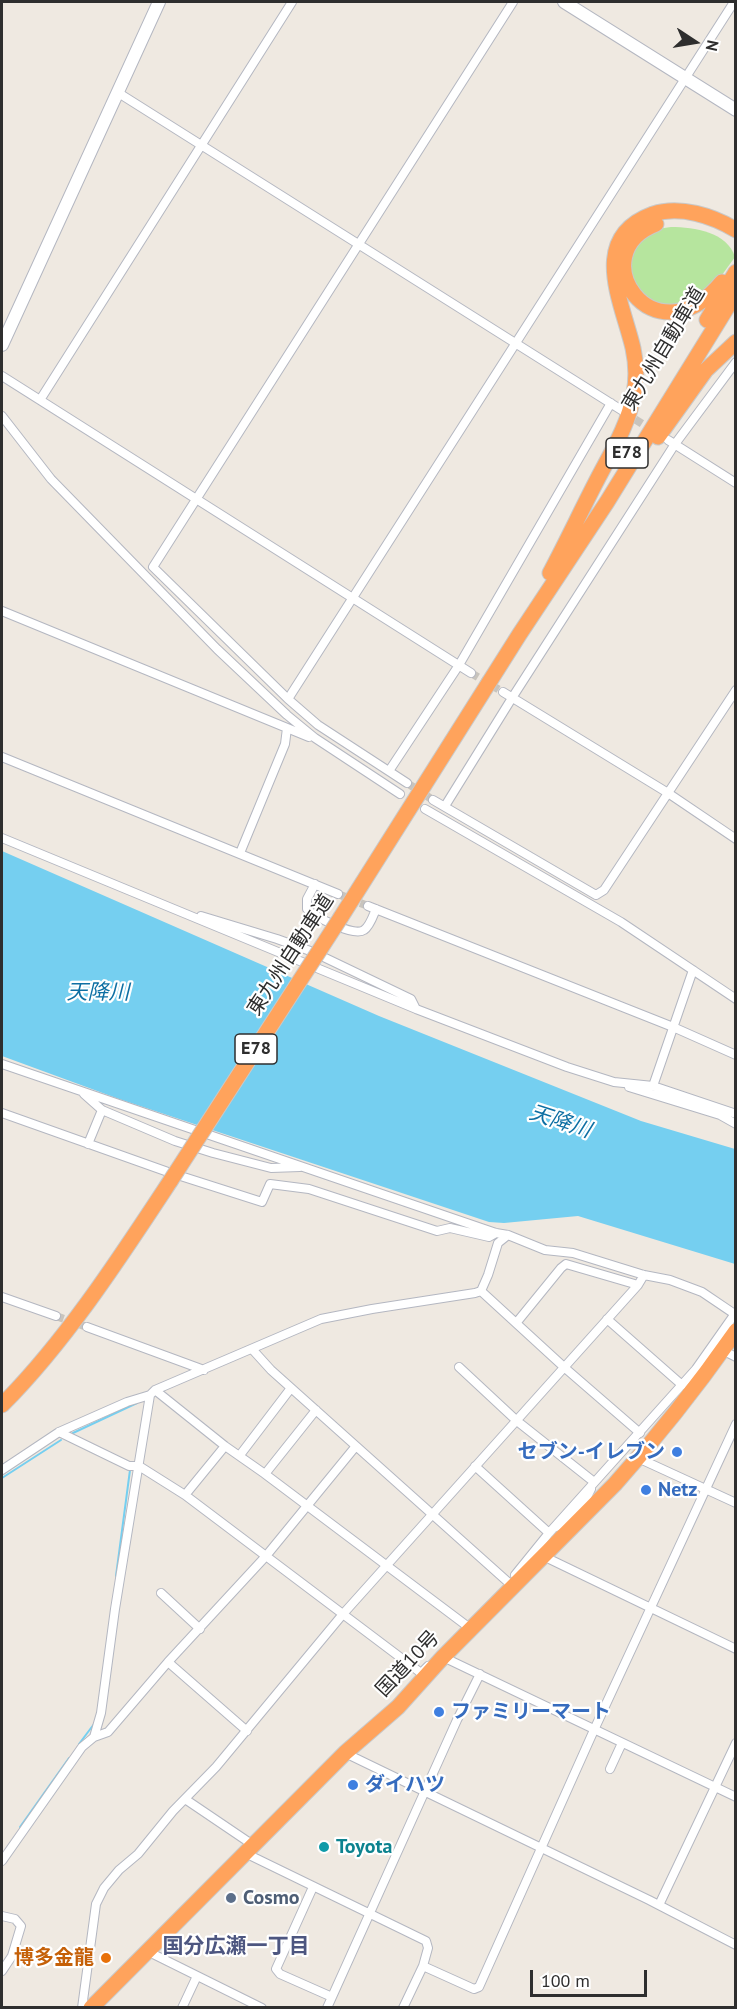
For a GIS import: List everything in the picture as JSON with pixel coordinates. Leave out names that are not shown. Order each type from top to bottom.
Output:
[{"type":"highway","points":[[470,711],[551,570],[615,446],[630,411],[636,362],[614,277],[614,260],[620,241],[632,226],[643,218],[669,211],[701,215],[735,230]]},
{"type":"highway","points":[[735,240],[697,223],[680,220],[659,222],[642,231],[632,242],[626,255],[624,270],[627,285],[641,302],[653,309],[674,312],[694,306],[709,296],[735,264]]},
{"type":"highway","name":"東九州自動車道","points":[[519,634],[735,272]]},
{"type":"highway","name":"東九州自動車道","points":[[2,1405],[43,1359],[97,1290],[171,1180],[341,917],[519,634],[607,502],[735,292]]},
{"type":"highway","points":[[607,502],[706,370],[735,342]]},
{"type":"highway","name":"国道10号","points":[[91,2007],[345,1753],[398,1707],[442,1657],[543,1556],[580,1514],[639,1458],[729,1354],[735,1331]]},
{"type":"street","points":[[2,345],[159,2]]},
{"type":"street","points":[[40,400],[292,2]]},
{"type":"street","points":[[407,783],[318,725],[288,699],[153,567],[513,2]]},
{"type":"street","points":[[564,2],[735,110]]},
{"type":"street","points":[[288,699],[734,2]]},
{"type":"street","points":[[117,92],[623,411]]},
{"type":"street","points":[[445,806],[672,442],[735,362]]},
{"type":"street","points":[[2,376],[471,673]]},
{"type":"street","points":[[389,771],[459,665],[611,403]]},
{"type":"street","points":[[2,416],[51,478],[240,671],[315,738],[400,794]]},
{"type":"street","points":[[672,442],[735,483]]},
{"type":"street","points":[[2,611],[315,738]]},
{"type":"street","points":[[735,690],[604,890],[596,895],[434,800],[427,810],[621,922],[735,999]]},
{"type":"street","points":[[503,692],[668,793],[735,839]]},
{"type":"street","points":[[240,853],[285,744],[287,728]]},
{"type":"street","points":[[2,757],[338,894]]},
{"type":"street","points":[[2,838],[416,1009],[567,1067],[720,1115],[735,1124]]},
{"type":"street","points":[[315,884],[307,898],[307,909],[312,915],[354,932],[367,927],[372,908],[673,1027],[735,1055]]},
{"type":"street","points":[[653,1086],[693,970]]},
{"type":"street","points":[[2,1065],[496,1233],[508,1235],[545,1250],[573,1253],[644,1275],[670,1280],[702,1292],[735,1315],[682,1385],[549,1533],[509,1583],[422,1673],[185,1495],[139,1466],[129,1466],[60,1432]]},
{"type":"street","points":[[614,1082],[653,1086],[735,1114]]},
{"type":"street","points":[[79,1090],[102,1110],[175,1141],[271,1168],[307,1167]]},
{"type":"street","points":[[88,1144],[102,1110]]},
{"type":"street","points":[[2,1113],[262,1202],[270,1184],[309,1189],[437,1231],[450,1228],[489,1237],[496,1233]]},
{"type":"street","points":[[2,1470],[60,1432],[321,1319],[481,1291],[498,1243],[508,1235]]},
{"type":"street","points":[[517,1322],[566,1264],[638,1285]]},
{"type":"street","points":[[82,2007],[96,1904],[104,1888],[119,1870],[138,1854],[173,1811],[247,1731],[293,1672],[343,1614],[565,1368],[638,1285],[644,1275]]},
{"type":"street","points":[[481,1291],[640,1433]]},
{"type":"street","points":[[2,1297],[56,1316]]},
{"type":"street","points":[[607,1319],[682,1385]]},
{"type":"street","points":[[87,1326],[204,1370]]},
{"type":"street","points":[[252,1349],[271,1370],[509,1583]]},
{"type":"street","points":[[459,1367],[517,1421],[594,1482]]},
{"type":"street","points":[[240,1455],[291,1388]]},
{"type":"street","points":[[152,1393],[240,1455],[467,1626]]},
{"type":"street","points":[[94,1737],[101,1713],[115,1609],[152,1393]]},
{"type":"street","points":[[265,1474],[316,1410]]},
{"type":"street","points":[[423,1965],[474,1989],[479,1987],[735,1424]]},
{"type":"street","points":[[185,1495],[225,1446]]},
{"type":"street","points":[[2,1861],[82,1747],[94,1737],[108,1732],[168,1662],[266,1556],[356,1446]]},
{"type":"street","points":[[639,1458],[735,1503]]},
{"type":"street","points":[[475,1466],[549,1533]]},
{"type":"street","points":[[549,1533],[580,1514],[594,1482]]},
{"type":"street","points":[[543,1556],[735,1648]]},
{"type":"street","points":[[161,1593],[200,1629]]},
{"type":"street","points":[[442,1657],[735,1797]]},
{"type":"street","points":[[168,1662],[247,1731]]},
{"type":"street","points":[[327,2007],[480,1674]]},
{"type":"street","points":[[610,1768],[622,1743]]},
{"type":"street","points":[[659,1905],[735,1743]]},
{"type":"street","points":[[345,1753],[659,1905],[735,1945]]},
{"type":"street","points":[[185,1799],[249,1849],[313,1887],[426,1941],[428,1948],[423,1965],[403,2007]]},
{"type":"street","points":[[313,1887],[276,1969],[280,1974],[332,1997]]},
{"type":"street","points":[[2,1916],[15,1919],[21,1926],[12,1956],[2,1971]]},
{"type":"street","points":[[147,1951],[247,2004],[262,2007]]},
{"type":"street","points":[[182,2007],[197,1976]]},
{"type":"green space","points":[[671,227],[700,230],[718,237],[731,249],[735,257],[702,296],[670,307],[643,298],[638,293],[629,266],[635,246],[657,229]]},
{"type":"water","name":"天降川","points":[[2,851],[379,1016],[641,1121],[735,1149],[735,1264],[578,1216],[504,1223],[489,1222],[119,1099],[2,1056]]},
{"type":"waterway","points":[[73,1433],[137,1403]]},
{"type":"waterway","points":[[2,1478],[61,1440]]},
{"type":"waterway","points":[[116,1576],[130,1470]]},
{"type":"waterway","points":[[79,1744],[94,1724]]},
{"type":"waterway","points":[[20,1827],[69,1758]]},
{"type":"tunnel","points":[[625,413],[655,432]]},
{"type":"tunnel","points":[[471,673],[503,692]]},
{"type":"tunnel","points":[[407,783],[433,800]]},
{"type":"tunnel","points":[[338,894],[368,906]]},
{"type":"tunnel","points":[[56,1316],[87,1327]]},
{"type":"place","name":"セブン-イレブン","points":[[677,1452]]},
{"type":"place","name":"Netz","points":[[646,1490]]},
{"type":"place","name":"ファミリーマート","points":[[439,1712]]},
{"type":"place","name":"ダイハツ","points":[[353,1785]]},
{"type":"place","name":"Toyota","points":[[324,1847]]},
{"type":"place","name":"Cosmo","points":[[231,1898]]},
{"type":"place","name":"博多金龍","points":[[106,1958]]},
{"type":"district","name":"国分広瀬一丁目","points":[[236,1947]]}]
